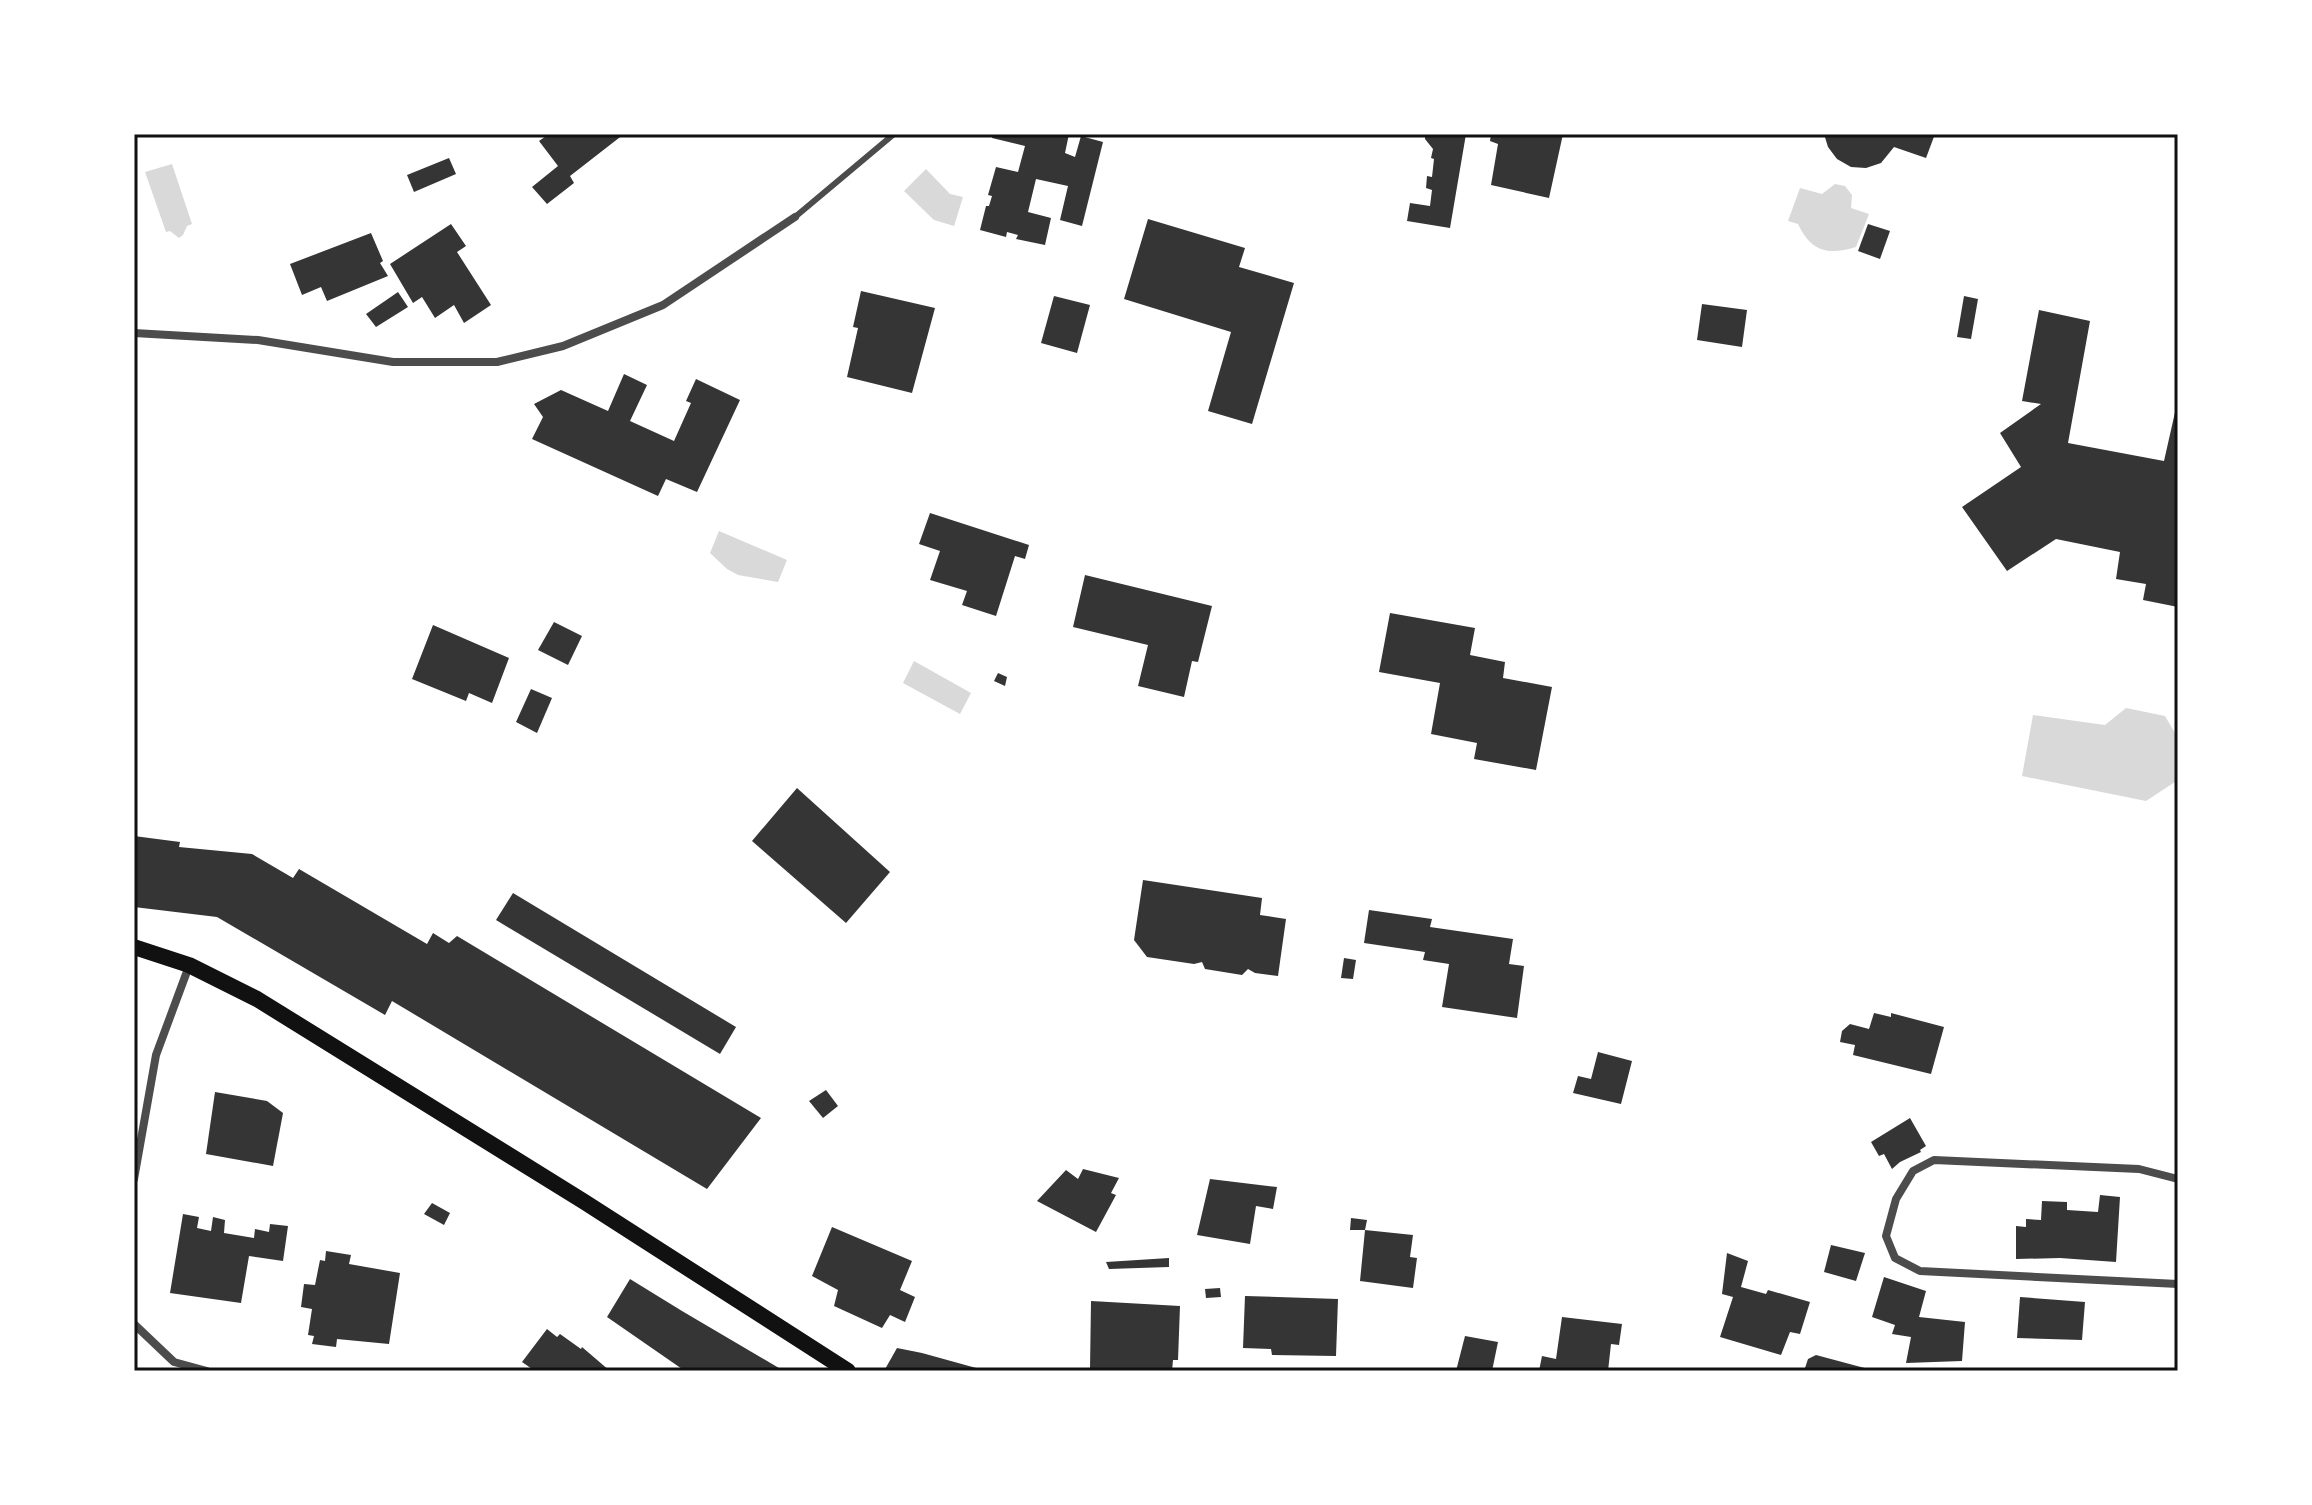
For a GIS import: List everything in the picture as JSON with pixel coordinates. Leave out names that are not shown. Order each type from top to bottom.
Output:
[{"type":"main road","points":[[134,947],[189,965],[257,999],[583,1201],[848,1371]]},
{"type":"street","points":[[134,333],[258,340],[393,362],[497,362],[563,346],[663,305],[795,217]]},
{"type":"street","points":[[134,1179],[156,1055],[189,965]]},
{"type":"street","points":[[2178,1179],[2139,1169],[1934,1160],[1913,1171],[1896,1199],[1886,1236],[1895,1258],[1920,1271],[2178,1284]]},
{"type":"street","points":[[134,1324],[174,1362],[207,1371]]},
{"type":"lane","points":[[795,217],[894,134]]},
{"type":"shaded area","points":[[172,164],[192,224],[179,238],[170,231],[166,232],[145,172]]},
{"type":"shaded area","points":[[926,169],[950,194],[963,197],[954,226],[934,220],[904,191]]},
{"type":"shaded area","points":[[1835,184],[1845,186],[1852,195],[1851,208],[1869,214],[1856,247],[1828,251],[1814,246],[1798,224],[1788,221],[1800,188],[1822,194]]},
{"type":"shaded area","points":[[719,531],[787,560],[778,582],[738,575],[727,569],[710,553]]},
{"type":"shaded area","points":[[914,661],[971,693],[960,714],[903,683]]},
{"type":"shaded area","points":[[2126,708],[2165,716],[2178,738],[2178,780],[2146,801],[2022,776],[2033,715],[2105,725]]},
{"type":"building","points":[[549,134],[624,134],[570,176],[574,183],[547,204],[532,187],[558,166],[539,141]]},
{"type":"building","points":[[993,134],[1069,134],[1065,153],[1075,157],[1081,136],[1103,142],[1082,226],[1060,220],[1068,186],[1036,179],[1028,212],[1051,218],[1045,245],[1016,239],[1018,235],[1007,232],[1006,237],[980,230],[992,196],[988,195],[996,167],[1018,172],[1025,146],[992,138]]},
{"type":"building","points":[[1425,134],[1466,134],[1450,228],[1407,221],[1410,203],[1430,206],[1432,190],[1426,188],[1427,176],[1432,177],[1434,159],[1431,158],[1433,149]]},
{"type":"building","points":[[1491,134],[1563,134],[1549,198],[1491,185],[1498,144],[1490,141]]},
{"type":"building","points":[[1824,134],[1935,134],[1926,158],[1894,147],[1881,163],[1866,168],[1851,167],[1837,159],[1828,147]]},
{"type":"building","points":[[449,158],[456,174],[414,192],[407,175]]},
{"type":"building","points":[[1148,219],[1245,248],[1239,267],[1294,283],[1252,424],[1208,411],[1231,332],[1124,299]]},
{"type":"building","points":[[451,224],[466,246],[457,252],[491,305],[464,323],[454,305],[435,318],[422,297],[413,303],[390,264]]},
{"type":"building","points":[[1868,224],[1890,231],[1880,259],[1858,251]]},
{"type":"building","points":[[371,233],[383,261],[380,263],[388,276],[327,301],[321,287],[302,295],[290,264]]},
{"type":"building","points":[[861,291],[935,308],[912,393],[847,377],[858,328],[853,327]]},
{"type":"building","points":[[398,292],[408,307],[376,327],[366,314]]},
{"type":"building","points":[[1054,296],[1090,305],[1077,353],[1041,343]]},
{"type":"building","points":[[1964,296],[1978,299],[1971,339],[1957,337]]},
{"type":"building","points":[[1702,304],[1747,310],[1742,347],[1697,340]]},
{"type":"building","points":[[2039,310],[2090,321],[2068,443],[2164,461],[2178,399],[2178,607],[2143,600],[2146,584],[2116,579],[2120,552],[2056,539],[2007,571],[1962,507],[2021,467],[2000,433],[2041,404],[2022,401]]},
{"type":"building","points":[[624,374],[647,385],[630,421],[674,441],[691,403],[686,401],[696,379],[740,400],[697,492],[666,479],[658,496],[532,439],[543,417],[534,404],[561,390],[608,411]]},
{"type":"building","points":[[930,513],[1029,545],[1025,559],[1015,556],[996,616],[962,605],[967,591],[930,580],[940,551],[919,544]]},
{"type":"building","points":[[1085,575],[1212,606],[1198,662],[1192,661],[1184,697],[1138,686],[1148,645],[1073,627]]},
{"type":"building","points":[[1390,613],[1475,628],[1470,655],[1505,662],[1503,678],[1552,687],[1536,770],[1474,759],[1477,743],[1431,734],[1440,683],[1379,672]]},
{"type":"building","points":[[554,622],[582,636],[568,665],[538,650]]},
{"type":"building","points":[[433,625],[509,658],[492,703],[469,693],[466,701],[412,679]]},
{"type":"building","points":[[998,673],[1007,677],[1005,686],[994,681]]},
{"type":"building","points":[[531,689],[552,698],[537,733],[516,722]]},
{"type":"building","points":[[797,788],[890,872],[846,923],[752,841]]},
{"type":"building","points":[[134,836],[180,842],[179,847],[252,854],[293,878],[299,869],[427,944],[433,933],[449,943],[457,936],[761,1118],[707,1189],[392,1001],[385,1015],[217,917],[134,907]]},
{"type":"building","points":[[1143,880],[1262,898],[1260,915],[1286,919],[1278,976],[1248,969],[1242,975],[1205,969],[1202,962],[1194,964],[1147,957],[1134,940]]},
{"type":"building","points":[[513,893],[736,1027],[720,1054],[496,920]]},
{"type":"building","points":[[1369,910],[1432,919],[1430,927],[1513,939],[1509,964],[1524,966],[1517,1018],[1442,1007],[1449,964],[1423,960],[1425,952],[1364,943]]},
{"type":"building","points":[[1344,958],[1356,960],[1353,979],[1341,978]]},
{"type":"building","points":[[1874,1013],[1891,1017],[1891,1013],[1944,1027],[1931,1074],[1853,1055],[1855,1045],[1840,1042],[1842,1031],[1850,1024],[1869,1029]]},
{"type":"building","points":[[1598,1052],[1632,1061],[1621,1104],[1573,1093],[1578,1076],[1591,1079]]},
{"type":"building","points":[[826,1090],[838,1106],[823,1118],[809,1101]]},
{"type":"building","points":[[215,1092],[267,1101],[283,1113],[273,1166],[206,1154]]},
{"type":"building","points":[[1910,1118],[1926,1146],[1892,1169],[1884,1154],[1879,1156],[1871,1142]]},
{"type":"building","points":[[1083,1169],[1119,1178],[1111,1193],[1116,1195],[1096,1232],[1037,1201],[1066,1170],[1078,1179]]},
{"type":"building","points":[[1210,1179],[1277,1187],[1273,1209],[1256,1206],[1250,1244],[1197,1235]]},
{"type":"building","points":[[2100,1195],[2120,1197],[2116,1262],[2016,1259],[2016,1226],[2026,1227],[2026,1219],[2041,1220],[2042,1201],[2067,1202],[2067,1210],[2098,1212]]},
{"type":"building","points":[[432,1203],[450,1213],[444,1225],[424,1214]]},
{"type":"building","points":[[183,1214],[199,1217],[197,1228],[211,1231],[213,1217],[225,1220],[224,1233],[254,1238],[255,1229],[269,1232],[270,1224],[288,1226],[283,1261],[249,1256],[241,1303],[170,1293]]},
{"type":"building","points":[[1351,1218],[1367,1220],[1365,1230],[1350,1230]]},
{"type":"building","points":[[832,1227],[912,1261],[900,1290],[915,1297],[905,1322],[890,1315],[882,1328],[834,1306],[838,1290],[812,1276]]},
{"type":"building","points":[[1365,1230],[1413,1235],[1410,1257],[1417,1258],[1413,1288],[1360,1281]]},
{"type":"building","points":[[1831,1245],[1865,1253],[1856,1281],[1824,1272]]},
{"type":"building","points":[[326,1251],[351,1255],[349,1264],[400,1273],[389,1344],[337,1339],[336,1347],[312,1344],[314,1336],[308,1335],[312,1309],[301,1307],[304,1284],[315,1285],[320,1260],[325,1261]]},
{"type":"building","points":[[1727,1253],[1748,1261],[1741,1287],[1766,1294],[1768,1290],[1810,1302],[1800,1334],[1790,1332],[1781,1355],[1720,1337],[1733,1297],[1722,1294]]},
{"type":"building","points":[[1169,1258],[1169,1267],[1109,1269],[1106,1262]]},
{"type":"building","points":[[1884,1277],[1926,1291],[1919,1317],[1965,1322],[1962,1361],[1906,1363],[1911,1337],[1892,1334],[1895,1325],[1872,1317]]},
{"type":"building","points":[[630,1279],[784,1371],[685,1371],[607,1317]]},
{"type":"building","points":[[1220,1288],[1221,1297],[1206,1298],[1205,1289]]},
{"type":"building","points":[[1245,1296],[1338,1299],[1336,1356],[1272,1355],[1271,1349],[1243,1348]]},
{"type":"building","points":[[2020,1297],[2085,1302],[2082,1340],[2017,1338]]},
{"type":"building","points":[[1091,1301],[1180,1306],[1178,1360],[1173,1360],[1172,1371],[1090,1369]]},
{"type":"building","points":[[1562,1317],[1622,1324],[1619,1345],[1611,1344],[1608,1371],[1539,1371],[1542,1356],[1556,1359]]},
{"type":"building","points":[[547,1329],[557,1337],[560,1334],[582,1347],[610,1371],[535,1371],[522,1362]]},
{"type":"building","points":[[1465,1336],[1498,1342],[1492,1371],[1456,1371]]},
{"type":"building","points":[[897,1348],[922,1353],[987,1371],[884,1371]]},
{"type":"building","points":[[1816,1355],[1872,1371],[1804,1371],[1808,1359]]}]
